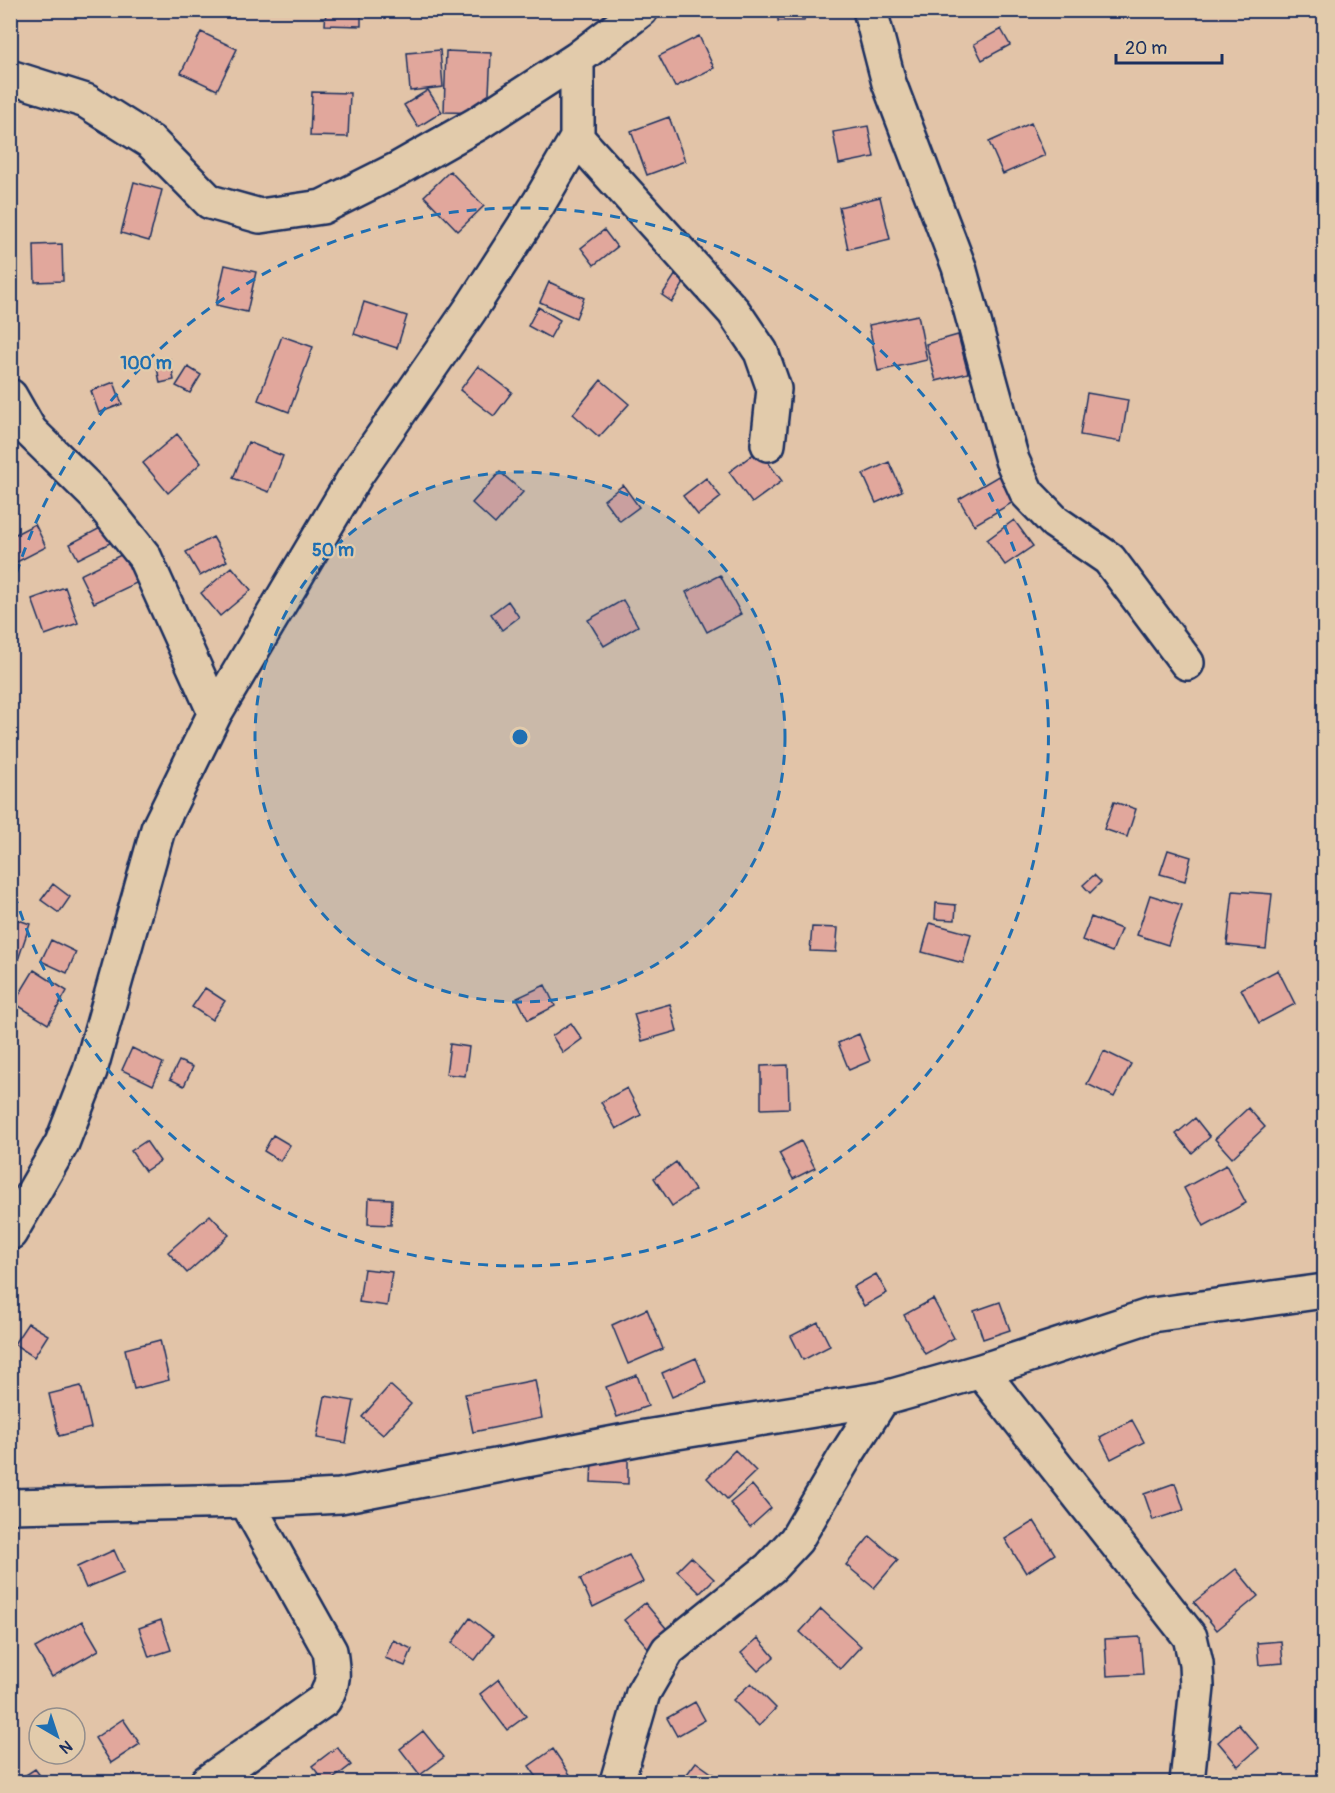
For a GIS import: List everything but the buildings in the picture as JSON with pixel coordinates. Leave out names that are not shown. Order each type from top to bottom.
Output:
[{"type":"street","points":[[10,76],[86,101],[151,142],[210,202],[260,216],[322,207],[396,170],[577,59],[641,10]]},
{"type":"street","points":[[870,10],[890,83],[959,267],[1012,460],[1027,494],[1054,522],[1109,559],[1187,663]]},
{"type":"street","points":[[10,1233],[62,1143],[90,1071],[158,829],[215,713],[356,475],[477,301],[577,138],[577,59]]},
{"type":"street","points":[[577,138],[734,312],[761,352],[774,389],[768,444]]},
{"type":"street","points":[[10,396],[30,431],[96,496],[144,555],[215,713]]},
{"type":"street","points":[[10,1506],[246,1502],[340,1496],[646,1437],[882,1399],[981,1371],[1152,1315],[1324,1291]]},
{"type":"street","points":[[981,1371],[1190,1637],[1197,1663],[1197,1687],[1187,1782]]},
{"type":"street","points":[[617,1782],[643,1693],[668,1650],[770,1568],[796,1540],[844,1456],[882,1399]]},
{"type":"street","points":[[207,1782],[324,1700],[332,1688],[334,1672],[330,1651],[246,1502]]}]
